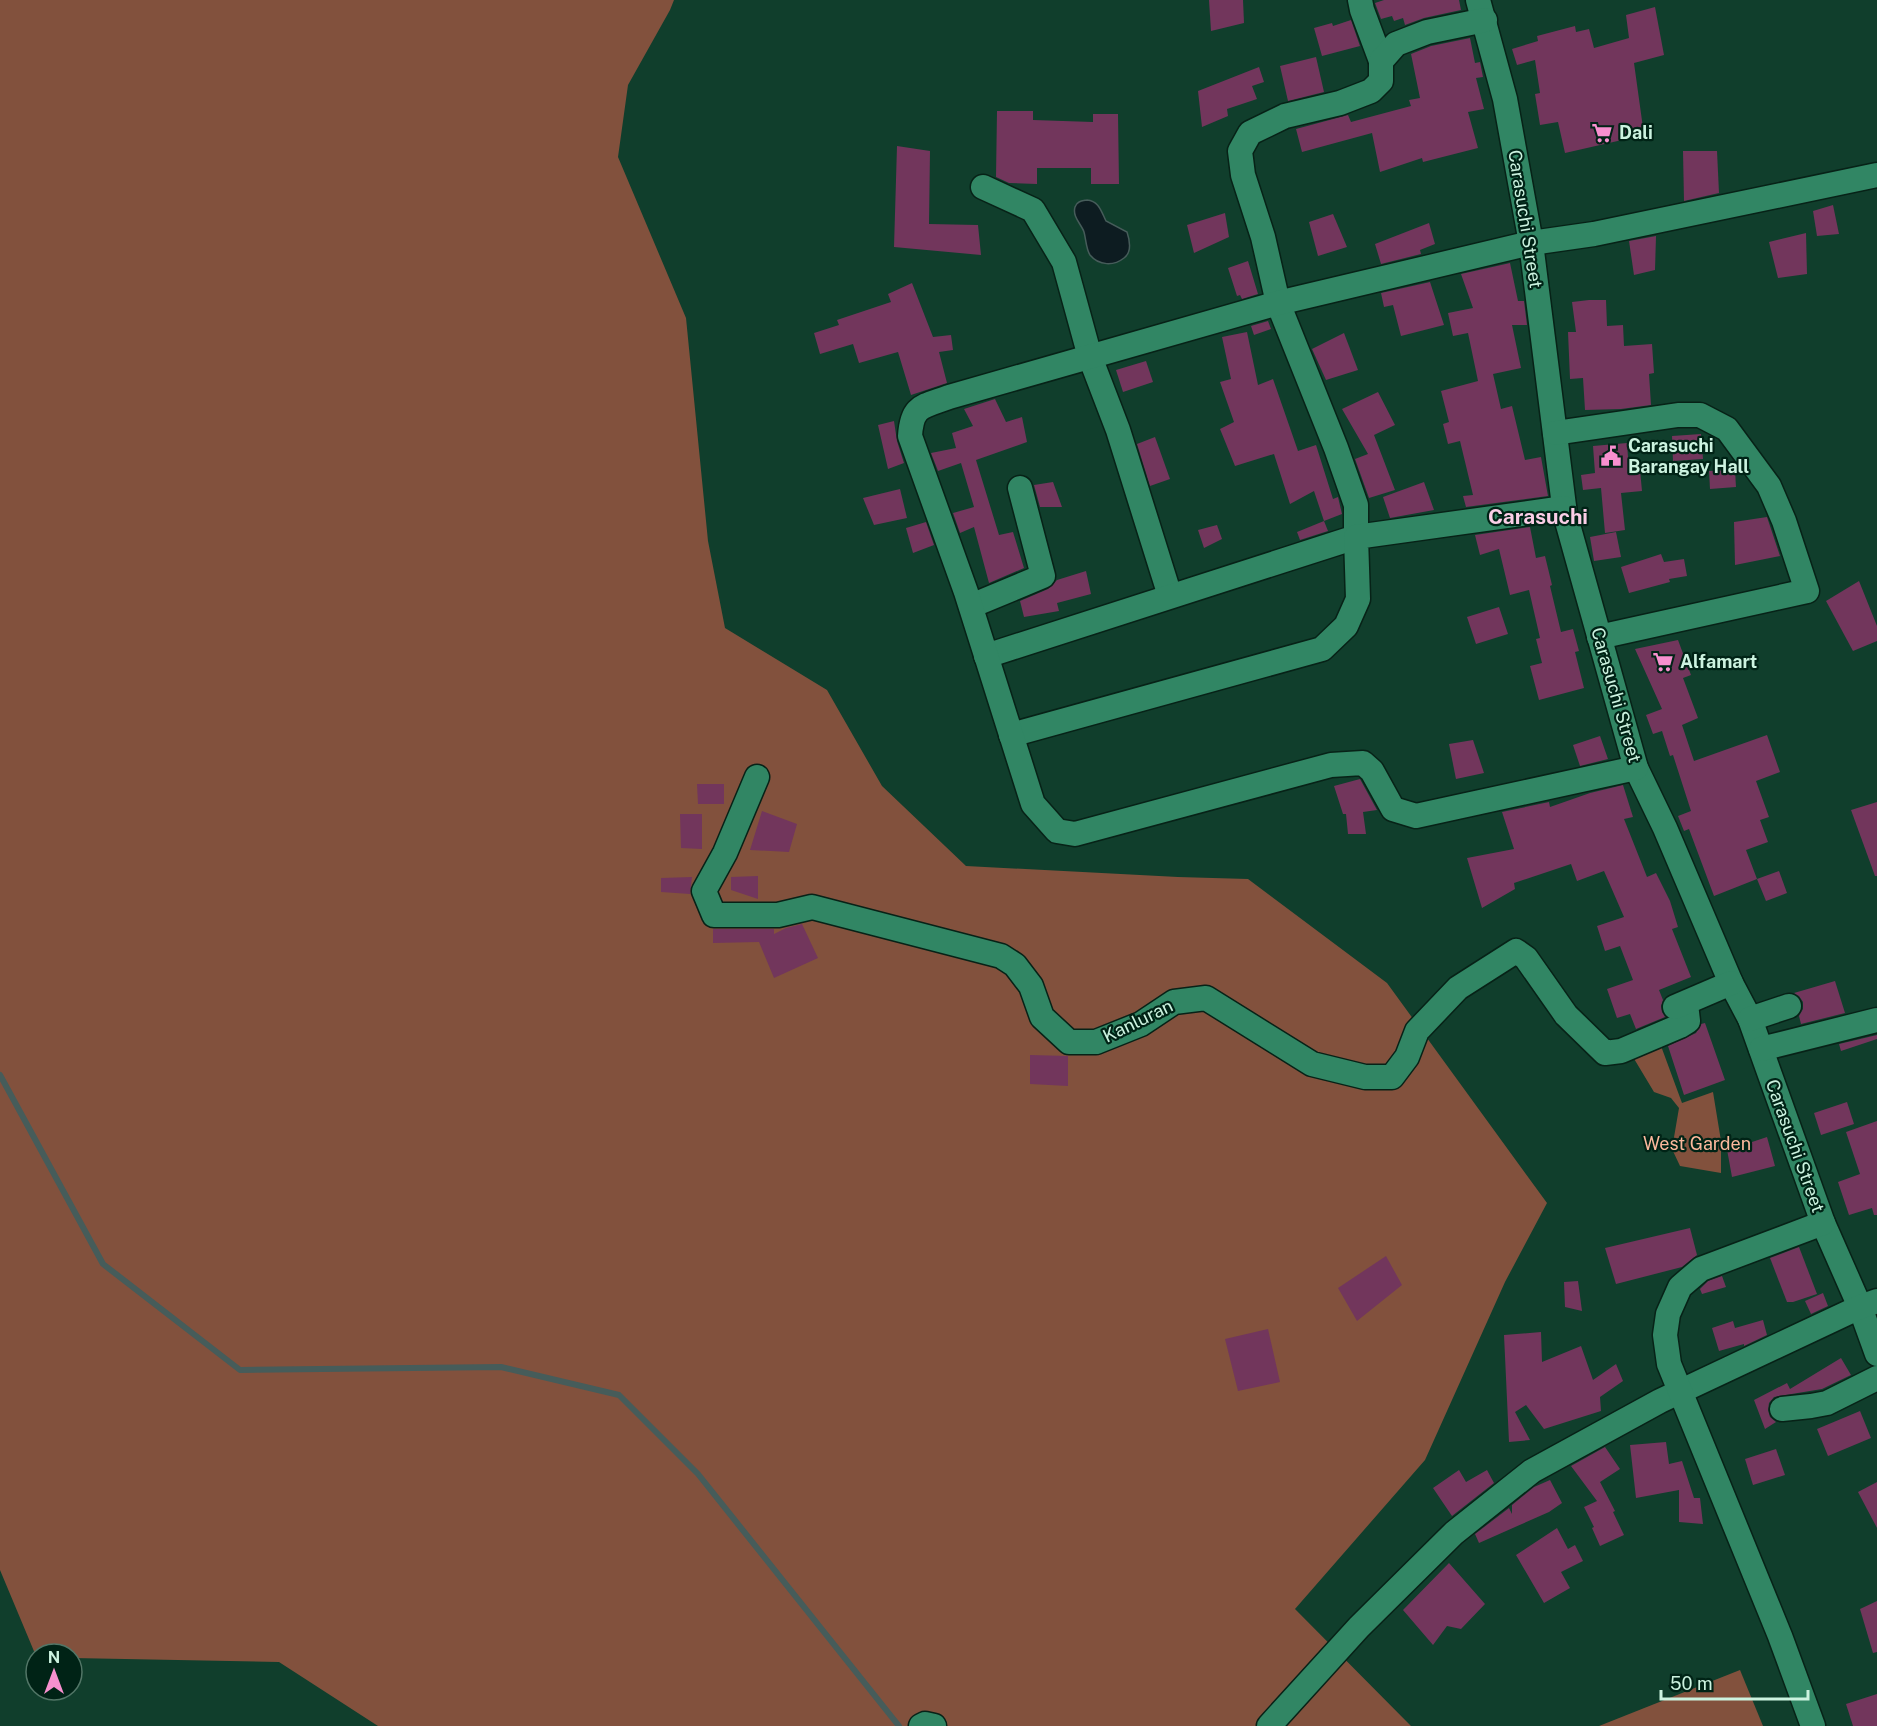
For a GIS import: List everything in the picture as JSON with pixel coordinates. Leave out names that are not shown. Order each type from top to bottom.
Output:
[{"type":"street","points":[[1011,735],[1322,649],[1346,626],[1358,599],[1356,505],[1336,448],[1278,303],[1263,237],[1243,175],[1240,151],[1250,132],[1285,116],[1341,103],[1371,91],[1381,81],[1381,61],[1360,0]]},
{"type":"street","points":[[1381,61],[1396,44],[1481,10]]},
{"type":"street","name":"Carasuchi Street","points":[[1481,10],[1505,99],[1531,243],[1564,508],[1636,768],[1665,828],[1731,983],[1750,1019],[1823,1223],[1869,1304],[1877,1354]]},
{"type":"street","points":[[1636,768],[1416,816],[1393,809],[1372,771],[1363,763],[1331,765],[1075,834],[1057,831],[1033,804],[971,606],[910,436],[911,419],[919,409],[949,397],[1278,303],[1531,243],[1593,234],[1877,175]]},
{"type":"street","points":[[982,187],[1033,210],[1064,262],[1090,357],[1118,430],[1170,596]]},
{"type":"street","points":[[1555,433],[1678,416],[1700,416],[1727,429],[1769,486],[1784,521],[1807,591],[1599,637]]},
{"type":"street","points":[[971,606],[1043,576],[1020,488]]},
{"type":"street","points":[[986,656],[1356,537],[1564,508]]},
{"type":"street","name":"Kanluran","points":[[757,777],[725,853],[704,891],[714,915],[778,915],[812,907],[1001,956],[1016,965],[1031,986],[1042,1017],[1069,1042],[1096,1042],[1140,1024],[1174,1002],[1206,998],[1312,1064],[1365,1077],[1392,1077],[1407,1057],[1417,1030],[1450,996],[1458,988],[1516,951],[1526,958],[1566,1015],[1605,1053],[1621,1051],[1680,1026],[1688,1021],[1680,1005],[1731,983]]},
{"type":"street","points":[[1750,1019],[1789,1006]]},
{"type":"street","points":[[1761,1049],[1877,1020]]},
{"type":"street","points":[[1813,1726],[1780,1636],[1669,1364],[1665,1335],[1668,1314],[1680,1287],[1701,1269],[1823,1223]]},
{"type":"street","points":[[1269,1726],[1359,1628],[1454,1533],[1532,1471],[1680,1392],[1869,1304]]},
{"type":"street","points":[[1782,1409],[1827,1403],[1877,1378]]},
{"type":"green space","points":[[0,0],[674,0],[628,85],[618,157],[686,318],[708,541],[725,628],[827,690],[882,786],[966,866],[1248,879],[1387,983],[1547,1203],[1505,1282],[1425,1460],[1295,1609],[1411,1726],[378,1726],[279,1662],[84,1658],[84,1642],[30,1642],[0,1570]]},
{"type":"green space","name":"West Garden","points":[[1661,1046],[1682,1103],[1713,1092],[1721,1141],[1721,1173],[1680,1166],[1672,1149],[1679,1108],[1671,1098],[1654,1092],[1633,1057]]},
{"type":"green space","points":[[1740,1670],[1763,1726],[1599,1726]]},
{"type":"shaded area","points":[[1087,200],[1097,204],[1106,221],[1127,232],[1129,250],[1127,256],[1120,261],[1102,263],[1090,255],[1084,232],[1074,211],[1077,204]]},
{"type":"building","points":[[1209,0],[1243,0],[1244,23],[1211,31]]},
{"type":"building","points":[[1384,0],[1459,0],[1461,10],[1424,18],[1405,25],[1403,18],[1394,21],[1392,16],[1381,19],[1375,3]]},
{"type":"building","points":[[1655,7],[1664,55],[1634,63],[1644,135],[1565,153],[1558,122],[1540,125],[1535,94],[1540,93],[1535,60],[1517,65],[1512,49],[1538,41],[1537,36],[1575,26],[1576,32],[1589,29],[1594,48],[1629,38],[1626,15]]},
{"type":"building","points":[[1351,20],[1360,46],[1322,56],[1314,28],[1332,23],[1333,26]]},
{"type":"building","points":[[1470,38],[1475,63],[1480,62],[1483,77],[1476,78],[1484,109],[1468,112],[1478,148],[1423,162],[1422,158],[1380,172],[1372,133],[1302,152],[1296,129],[1348,115],[1351,122],[1411,106],[1409,100],[1420,98],[1411,54],[1431,46]]},
{"type":"building","points":[[1316,57],[1324,92],[1288,101],[1280,66]]},
{"type":"building","points":[[1259,67],[1264,82],[1252,86],[1257,99],[1227,109],[1228,116],[1202,127],[1198,91]]},
{"type":"building","points":[[997,111],[1033,111],[1033,120],[1093,122],[1093,114],[1118,114],[1119,184],[1091,184],[1091,168],[1037,168],[1037,184],[1009,183],[996,177]]},
{"type":"building","points":[[897,146],[930,151],[929,224],[978,225],[981,255],[894,247]]},
{"type":"building","points":[[1683,151],[1717,151],[1719,193],[1684,201]]},
{"type":"building","points":[[1833,205],[1839,234],[1817,236],[1813,211]]},
{"type":"building","points":[[1225,213],[1229,237],[1194,253],[1187,225]]},
{"type":"building","points":[[1333,214],[1347,247],[1318,256],[1309,222]]},
{"type":"building","points":[[1429,223],[1435,244],[1420,250],[1421,254],[1381,264],[1375,244]]},
{"type":"building","points":[[1806,233],[1807,274],[1778,278],[1769,242]]},
{"type":"building","points":[[1656,236],[1655,270],[1634,275],[1629,241]]},
{"type":"building","points":[[1248,261],[1258,294],[1242,299],[1240,295],[1237,296],[1228,268]]},
{"type":"building","points":[[1510,263],[1518,301],[1524,301],[1527,325],[1512,325],[1521,368],[1493,374],[1501,409],[1512,406],[1525,460],[1541,457],[1548,496],[1466,507],[1463,496],[1473,495],[1460,441],[1448,444],[1443,424],[1449,422],[1441,391],[1478,381],[1468,333],[1453,336],[1448,313],[1473,308],[1461,274]]},
{"type":"building","points":[[1430,282],[1444,325],[1401,336],[1393,305],[1384,307],[1381,293]]},
{"type":"building","points":[[912,283],[933,337],[951,335],[953,350],[939,352],[947,383],[911,395],[898,352],[859,363],[853,344],[820,354],[814,333],[839,325],[837,320],[891,302],[888,294]]},
{"type":"building","points":[[1606,300],[1607,326],[1623,325],[1624,346],[1652,344],[1654,373],[1649,374],[1651,405],[1585,410],[1583,378],[1570,379],[1568,332],[1576,332],[1572,302]]},
{"type":"building","points":[[1268,321],[1271,329],[1254,335],[1251,326]]},
{"type":"building","points":[[1247,332],[1258,385],[1273,379],[1298,451],[1316,445],[1333,499],[1338,497],[1342,514],[1324,521],[1314,491],[1290,504],[1274,454],[1235,466],[1220,429],[1234,422],[1220,382],[1231,379],[1222,337]]},
{"type":"building","points":[[1344,333],[1358,370],[1326,380],[1312,349]]},
{"type":"building","points":[[1146,361],[1153,382],[1123,392],[1116,370]]},
{"type":"building","points":[[1378,392],[1395,425],[1374,435],[1395,490],[1369,498],[1355,459],[1368,454],[1342,409]]},
{"type":"building","points":[[995,399],[1006,422],[1022,417],[1027,442],[976,460],[999,535],[1013,532],[1024,568],[989,583],[974,527],[960,533],[953,513],[974,507],[961,463],[938,471],[931,453],[956,448],[952,433],[973,426],[964,409]]},
{"type":"building","points":[[894,421],[904,463],[888,469],[878,425]]},
{"type":"building","points":[[1701,434],[1703,459],[1673,461],[1672,436]]},
{"type":"building","points":[[1155,437],[1170,479],[1150,486],[1137,444]]},
{"type":"building","points":[[1627,443],[1629,471],[1640,470],[1642,491],[1621,493],[1625,530],[1605,533],[1601,488],[1583,490],[1581,475],[1595,473],[1593,446]]},
{"type":"building","points":[[1735,470],[1736,487],[1710,489],[1709,471]]},
{"type":"building","points":[[1053,482],[1062,507],[1040,507],[1034,485]]},
{"type":"building","points":[[1424,482],[1434,510],[1390,518],[1383,497]]},
{"type":"building","points":[[900,489],[907,518],[874,525],[863,498]]},
{"type":"building","points":[[1767,517],[1780,556],[1735,565],[1734,522]]},
{"type":"building","points":[[1324,521],[1328,531],[1300,540],[1297,532]]},
{"type":"building","points":[[926,522],[934,545],[913,553],[906,528]]},
{"type":"building","points":[[1217,525],[1222,539],[1204,548],[1198,530]]},
{"type":"building","points":[[1530,527],[1536,558],[1545,556],[1561,632],[1573,629],[1579,651],[1575,652],[1584,688],[1539,700],[1530,666],[1542,663],[1536,639],[1540,638],[1529,590],[1510,595],[1499,549],[1480,555],[1475,535]]},
{"type":"building","points":[[1616,532],[1621,557],[1594,561],[1590,537]]},
{"type":"building","points":[[1661,554],[1664,562],[1684,559],[1687,576],[1669,579],[1670,582],[1629,593],[1621,567]]},
{"type":"building","points":[[1086,571],[1091,594],[1057,603],[1059,611],[1024,617],[1020,601],[1048,589],[1057,580]]},
{"type":"building","points":[[1859,581],[1877,626],[1877,641],[1853,651],[1826,601]]},
{"type":"building","points":[[1499,607],[1508,634],[1476,644],[1467,617]]},
{"type":"building","points":[[1678,640],[1691,675],[1683,678],[1698,718],[1682,725],[1694,761],[1767,735],[1780,772],[1756,781],[1769,817],[1760,820],[1768,842],[1746,850],[1757,879],[1714,896],[1689,829],[1684,831],[1678,816],[1691,811],[1673,755],[1670,756],[1662,731],[1653,734],[1646,715],[1662,709],[1635,649]]},
{"type":"building","points":[[1600,736],[1608,759],[1580,766],[1573,745]]},
{"type":"building","points":[[1473,740],[1484,773],[1456,779],[1449,744]]},
{"type":"building","points":[[1360,779],[1377,810],[1363,812],[1366,834],[1348,834],[1346,814],[1343,814],[1334,786]]},
{"type":"building","points":[[697,784],[724,784],[724,804],[698,804]]},
{"type":"building","points":[[1623,785],[1633,817],[1624,819],[1647,877],[1656,873],[1670,901],[1678,927],[1672,929],[1691,977],[1659,990],[1663,1000],[1662,1012],[1665,1017],[1636,1029],[1630,1014],[1617,1018],[1607,989],[1633,980],[1620,946],[1605,951],[1597,926],[1624,917],[1604,871],[1577,881],[1571,864],[1514,883],[1515,889],[1482,908],[1467,858],[1514,849],[1502,812],[1549,802],[1550,807],[1590,793]]},
{"type":"building","points":[[1877,802],[1877,876],[1875,876],[1851,810]]},
{"type":"building","points":[[762,811],[797,824],[789,852],[750,850]]},
{"type":"building","points":[[680,814],[702,814],[702,849],[681,848]]},
{"type":"building","points":[[1779,871],[1787,893],[1766,901],[1757,879]]},
{"type":"building","points":[[758,876],[758,899],[731,890],[731,877]]},
{"type":"building","points":[[692,877],[690,894],[661,892],[661,878]]},
{"type":"building","points":[[802,924],[818,958],[774,978],[759,942],[713,943],[713,929],[774,929],[774,934]]},
{"type":"building","points":[[1835,981],[1845,1013],[1801,1024],[1799,1016],[1803,1009],[1803,1002],[1794,993]]},
{"type":"building","points":[[1705,1023],[1725,1080],[1684,1095],[1668,1046],[1696,1033],[1701,1024]]},
{"type":"building","points":[[1877,1035],[1877,1039],[1841,1051],[1839,1044]]},
{"type":"building","points":[[1030,1055],[1068,1056],[1068,1086],[1030,1084]]},
{"type":"building","points":[[1847,1102],[1854,1124],[1821,1135],[1814,1113]]},
{"type":"building","points":[[1877,1121],[1877,1215],[1874,1215],[1872,1208],[1849,1215],[1838,1182],[1860,1174],[1846,1132]]},
{"type":"building","points":[[1767,1137],[1775,1166],[1732,1177],[1726,1144],[1748,1141],[1749,1143]]},
{"type":"building","points":[[1690,1228],[1697,1255],[1682,1267],[1616,1284],[1605,1248]]},
{"type":"building","points":[[1799,1247],[1817,1294],[1787,1302],[1770,1258]]},
{"type":"building","points":[[1386,1256],[1402,1285],[1357,1321],[1338,1288]]},
{"type":"building","points":[[1722,1276],[1726,1287],[1702,1294],[1700,1289],[1708,1281]]},
{"type":"building","points":[[1578,1281],[1582,1311],[1565,1307],[1564,1282]]},
{"type":"building","points":[[1823,1293],[1828,1306],[1811,1314],[1805,1301]]},
{"type":"building","points":[[1763,1320],[1767,1335],[1744,1346],[1744,1344],[1719,1351],[1712,1328],[1733,1321],[1735,1328]]},
{"type":"building","points":[[1268,1329],[1280,1382],[1238,1391],[1225,1339]]},
{"type":"building","points":[[1541,1332],[1542,1362],[1581,1346],[1593,1380],[1616,1364],[1623,1381],[1600,1397],[1601,1411],[1544,1429],[1526,1405],[1515,1412],[1530,1440],[1509,1442],[1504,1335]]},
{"type":"building","points":[[1841,1358],[1851,1375],[1822,1389],[1774,1397],[1769,1403],[1768,1410],[1770,1417],[1776,1422],[1765,1429],[1754,1400],[1787,1383],[1790,1389]]},
{"type":"building","points":[[1860,1411],[1871,1438],[1828,1456],[1817,1429]]},
{"type":"building","points":[[1666,1442],[1669,1464],[1682,1461],[1694,1498],[1700,1498],[1703,1524],[1679,1522],[1679,1490],[1636,1498],[1630,1445]]},
{"type":"building","points":[[1605,1447],[1620,1469],[1600,1482],[1624,1535],[1600,1546],[1584,1507],[1597,1501],[1571,1466]]},
{"type":"building","points":[[1776,1449],[1785,1475],[1753,1485],[1745,1459]]},
{"type":"building","points":[[1459,1470],[1466,1482],[1487,1470],[1494,1483],[1452,1516],[1433,1488]]},
{"type":"building","points":[[1550,1480],[1562,1503],[1549,1512],[1479,1543],[1475,1534],[1509,1508],[1512,1514],[1512,1505],[1534,1487]]},
{"type":"building","points":[[1877,1482],[1877,1528],[1858,1492]]},
{"type":"building","points":[[1557,1528],[1568,1549],[1575,1545],[1583,1561],[1561,1572],[1570,1588],[1544,1603],[1516,1555]]},
{"type":"building","points":[[1449,1563],[1485,1604],[1461,1629],[1447,1626],[1433,1645],[1403,1610]]},
{"type":"building","points":[[1877,1601],[1877,1652],[1873,1653],[1860,1609]]},
{"type":"building","points":[[1877,1694],[1877,1726],[1853,1726],[1846,1704]]},
{"type":"waterway","points":[[0,1075],[103,1264],[240,1370],[501,1367],[619,1395],[698,1474],[899,1726]]},
{"type":"place","name":"Dali","points":[[1602,133]]},
{"type":"place","name":"Carasuchi Barangay Hall","points":[[1611,456]]},
{"type":"place","name":"Alfamart","points":[[1663,662]]},
{"type":"district","name":"Carasuchi","points":[[1538,517]]}]
